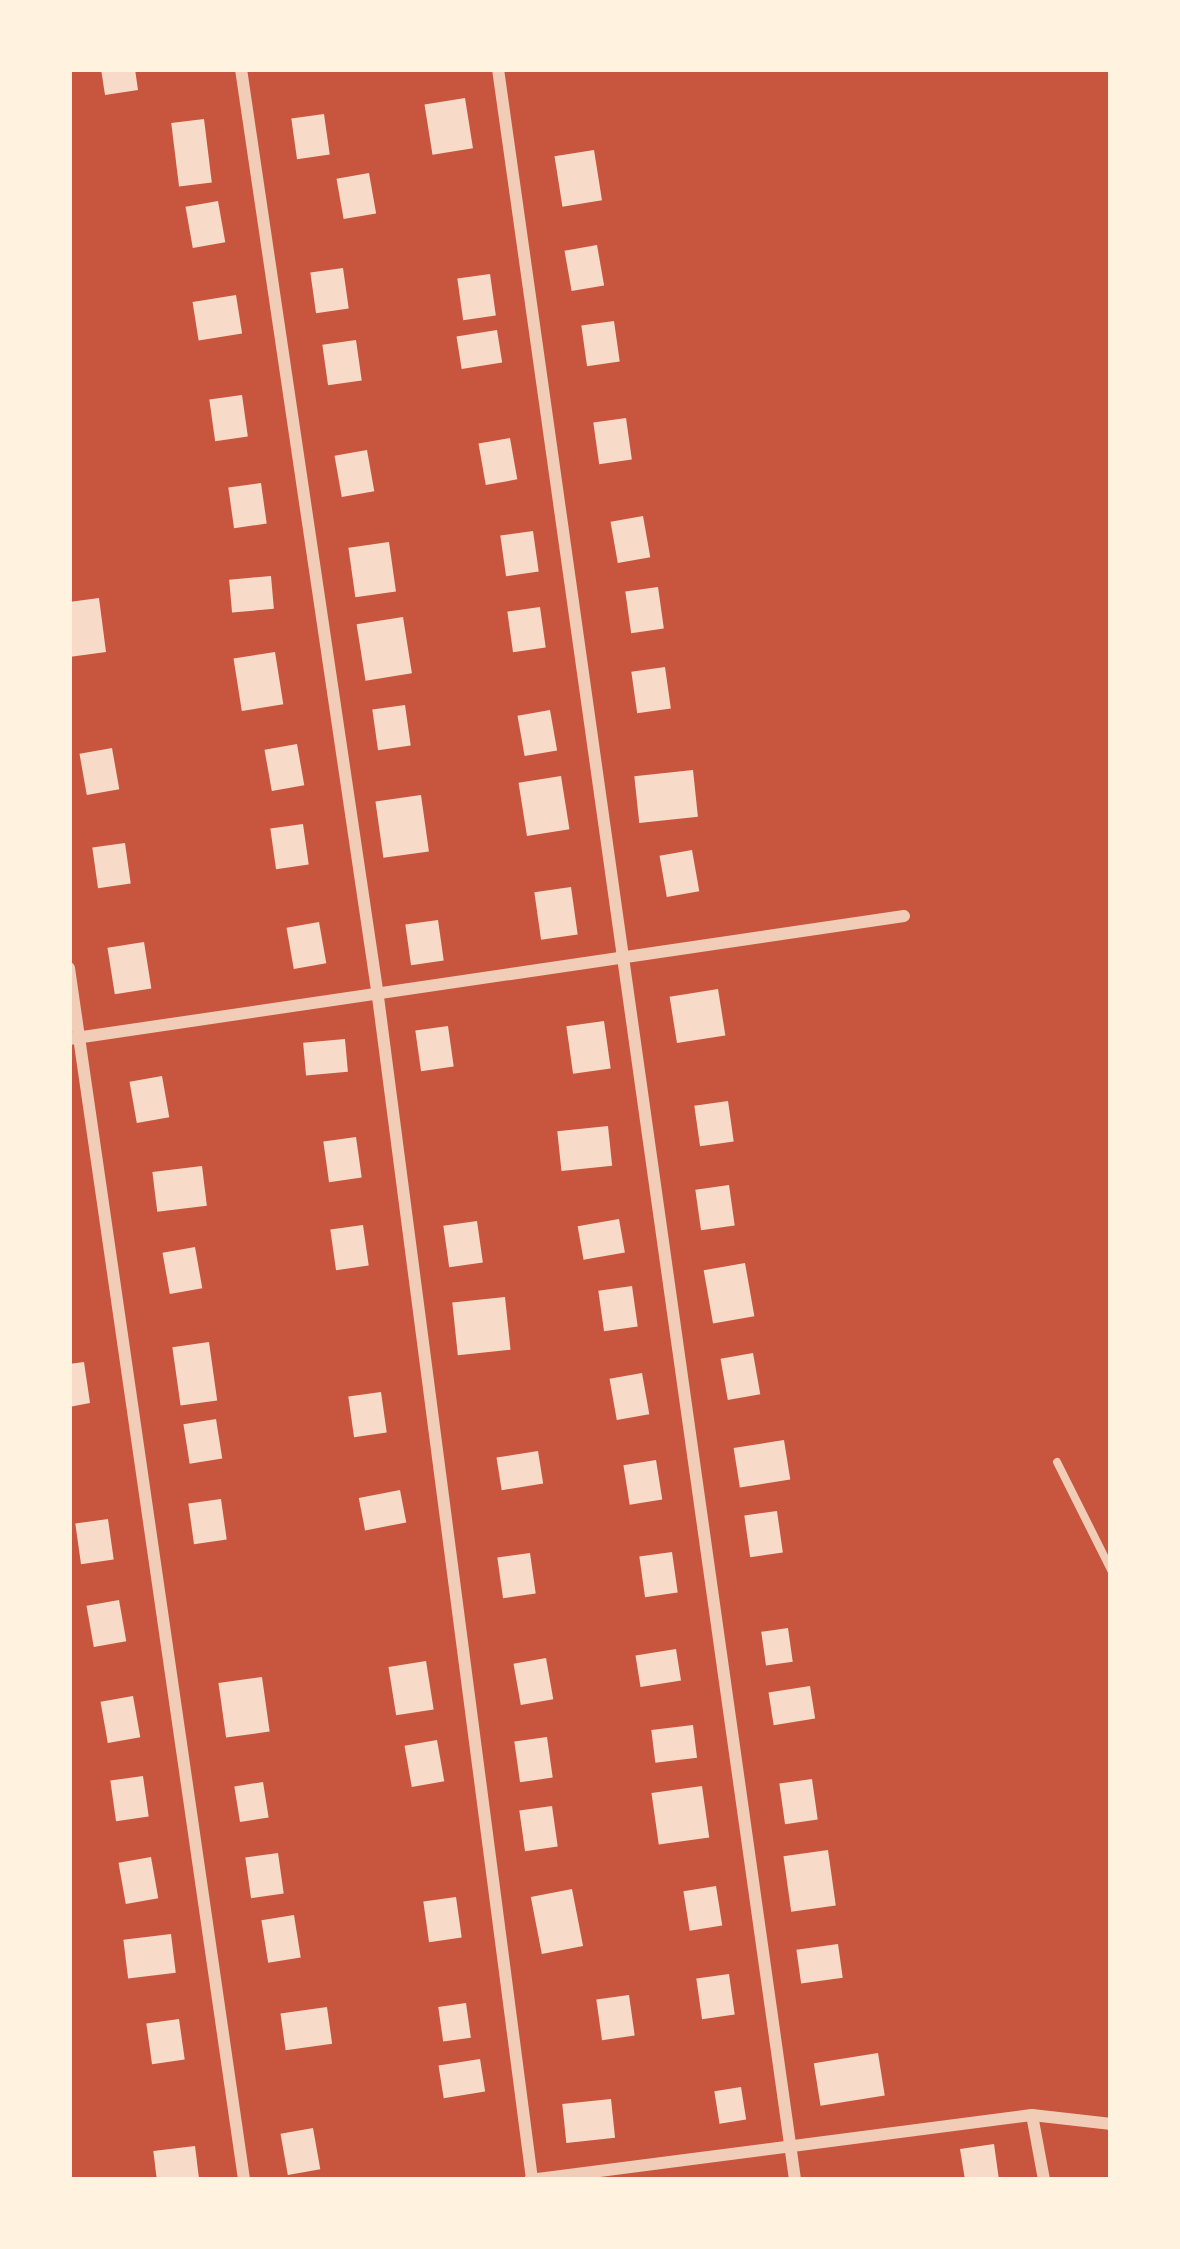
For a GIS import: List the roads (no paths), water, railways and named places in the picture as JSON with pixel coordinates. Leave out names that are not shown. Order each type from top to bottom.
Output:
[{"type":"street","points":[[241,69],[378,997],[532,2180],[790,2142],[1032,2115],[1111,2124]]},
{"type":"street","points":[[498,69],[795,2180]]},
{"type":"street","points":[[74,1038],[378,997],[904,916]]},
{"type":"street","points":[[69,968],[74,1038],[244,2180]]},
{"type":"street","points":[[1032,2115],[1044,2180]]},
{"type":"lane","points":[[1058,1462],[1111,1570]]}]
